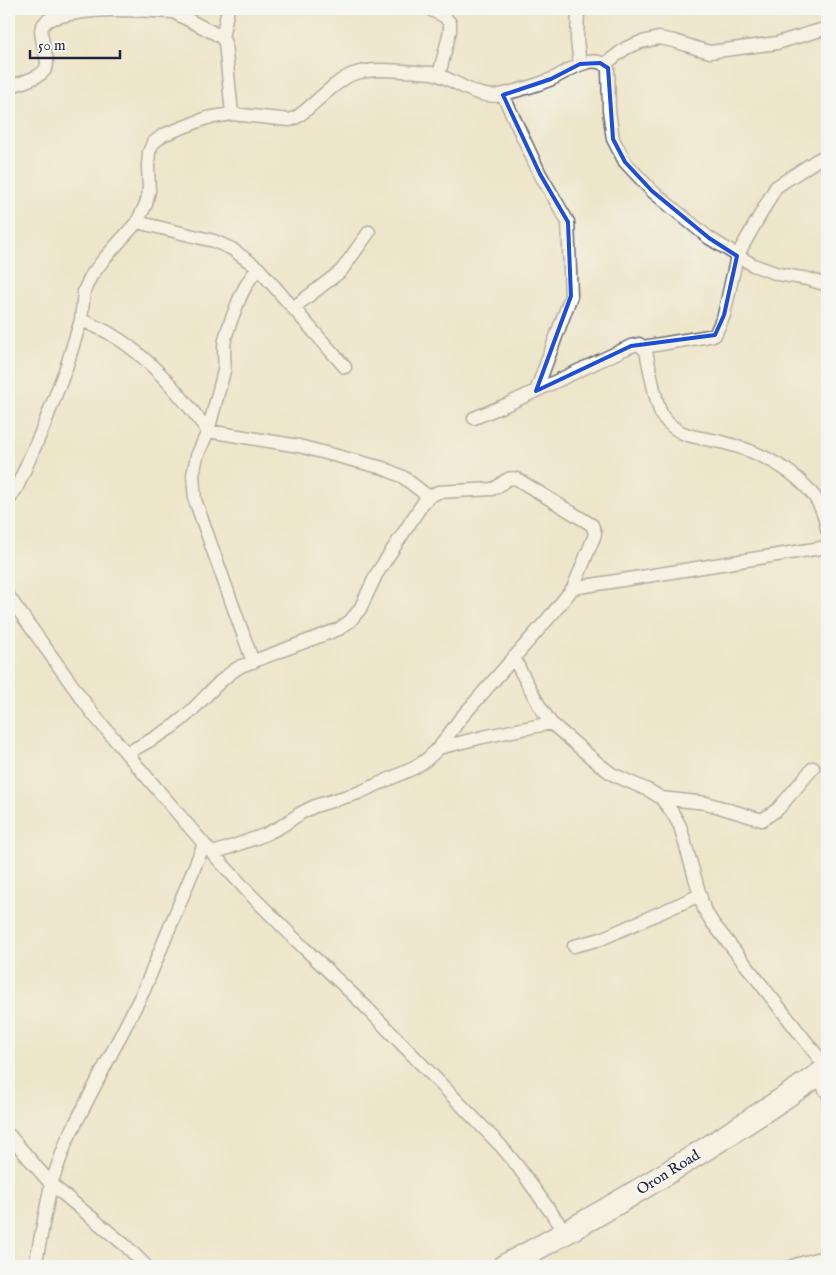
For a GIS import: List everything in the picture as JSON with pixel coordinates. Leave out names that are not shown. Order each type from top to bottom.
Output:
[{"type":"highway","name":"Oron Road","points":[[504,1266],[566,1233],[756,1117],[827,1081]]},
{"type":"highway","points":[[534,1266],[645,1204],[707,1166],[827,1081]]},
{"type":"street","points":[[9,86],[41,75],[46,70],[47,62],[40,29],[49,19],[76,12],[108,9],[172,10],[216,34],[225,43],[232,114]]},
{"type":"street","points":[[222,38],[228,9]]},
{"type":"street","points":[[429,9],[444,16],[450,23],[450,31],[439,75]]},
{"type":"street","points":[[578,9],[577,40],[580,64]]},
{"type":"street","points":[[605,64],[626,48],[659,38],[710,52],[777,43],[827,27]]},
{"type":"street","points":[[9,500],[17,487],[43,428],[66,368],[81,320],[84,291],[91,276],[136,222],[146,204],[149,190],[148,152],[153,143],[163,135],[207,118],[232,114],[290,120],[307,110],[352,74],[371,70],[432,73],[481,95],[492,96],[503,95],[551,79],[580,64],[600,62],[605,64],[608,68],[609,110],[613,138],[625,162],[652,191],[709,238],[753,265],[778,274],[808,279],[827,285]]},
{"type":"street","points":[[503,95],[540,174],[568,222],[571,296],[536,391]]},
{"type":"street","points":[[642,347],[715,335],[724,315],[737,256],[776,187],[827,155]]},
{"type":"street","points":[[136,222],[214,240],[232,249],[258,268],[345,367]]},
{"type":"street","points":[[293,308],[341,271],[369,232]]},
{"type":"street","points":[[253,662],[195,500],[193,475],[196,456],[208,431],[224,371],[225,338],[240,296],[258,268]]},
{"type":"street","points":[[81,320],[108,332],[134,350],[185,401],[208,431],[299,446],[382,468],[403,477],[429,497]]},
{"type":"street","points":[[474,418],[639,344],[646,351],[661,415],[675,430],[685,435],[725,443],[754,453],[788,470],[806,487],[819,505],[827,530]]},
{"type":"street","points":[[127,753],[178,723],[228,675],[241,666],[339,628],[350,621],[360,610],[376,575],[429,497],[438,492],[492,489],[513,477],[592,525],[595,533],[594,537],[573,588],[460,719],[440,748],[414,768],[358,793],[315,806],[264,835],[214,854]]},
{"type":"street","points":[[573,588],[827,547]]},
{"type":"street","points":[[9,597],[93,714],[204,844],[256,901],[366,1007],[501,1146],[566,1233]]},
{"type":"street","points":[[514,657],[539,705],[551,723],[612,774],[650,791],[661,798],[672,812],[680,826],[704,910],[827,1081]]},
{"type":"street","points":[[440,748],[551,723]]},
{"type":"street","points":[[661,798],[706,803],[762,820],[778,809],[813,768]]},
{"type":"street","points":[[35,1266],[51,1184],[67,1140],[144,990],[204,844]]},
{"type":"street","points":[[574,946],[601,939],[700,895]]},
{"type":"street","points":[[9,1135],[51,1184],[126,1246],[146,1266]]},
{"type":"street","points":[[792,1266],[827,1256]]},
{"type":"highlighted area","points":[[600,63],[608,68],[613,139],[625,162],[652,191],[709,238],[737,256],[724,315],[715,335],[631,346],[536,391],[571,296],[568,222],[540,174],[503,95],[551,79],[580,64]]}]
